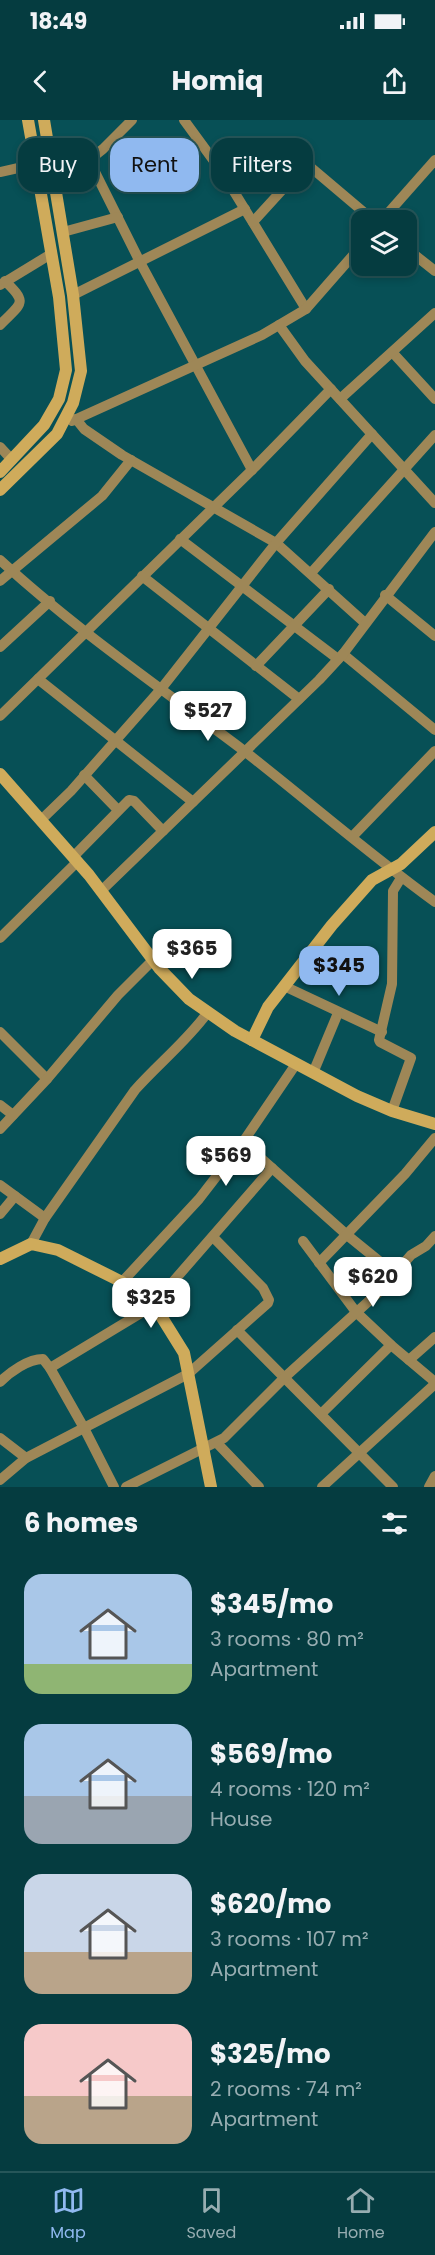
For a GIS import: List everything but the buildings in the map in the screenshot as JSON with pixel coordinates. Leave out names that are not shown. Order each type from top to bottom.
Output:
[{"type":"main road","points":[[28,120],[31,138]]},
{"type":"main road","points":[[44,120],[47,138]]},
{"type":"main road","points":[[0,472],[44,425],[59,399],[66,370],[58,297],[41,192]]},
{"type":"main road","points":[[0,490],[57,434],[74,403],[81,371],[74,295],[56,192]]},
{"type":"main road","points":[[0,774],[75,859],[153,960],[189,999],[235,1031],[357,1096],[393,1111],[435,1124]]},
{"type":"main road","points":[[252,1040],[268,1007],[332,925],[372,880],[401,864],[435,832]]},
{"type":"main road","points":[[0,1259],[31,1244],[58,1250],[122,1282],[161,1316],[184,1353],[211,1487]]},
{"type":"street","points":[[98,152],[132,120]]},
{"type":"street","points":[[184,120],[222,172],[306,309]]},
{"type":"street","points":[[391,210],[435,160]]},
{"type":"street","points":[[253,222],[304,166],[308,165],[361,210]]},
{"type":"street","points":[[0,172],[18,168]]},
{"type":"street","points":[[98,178],[140,262],[252,470]]},
{"type":"street","points":[[74,295],[245,209]]},
{"type":"street","points":[[63,232],[118,217]]},
{"type":"street","points":[[0,325],[20,305],[21,300],[20,296],[2,283],[51,254]]},
{"type":"street","points":[[417,257],[435,271]]},
{"type":"street","points":[[62,425],[262,335],[306,309],[351,258]]},
{"type":"street","points":[[340,399],[435,313]]},
{"type":"street","points":[[279,325],[305,361],[435,503]]},
{"type":"street","points":[[393,353],[435,399]]},
{"type":"street","points":[[0,716],[331,390]]},
{"type":"street","points":[[76,419],[84,429],[132,460],[276,543],[365,623]]},
{"type":"street","points":[[41,820],[84,776],[161,689],[276,543],[372,434]]},
{"type":"street","points":[[311,573],[435,435]]},
{"type":"street","points":[[0,447],[12,460]]},
{"type":"street","points":[[0,581],[102,496],[132,460]]},
{"type":"street","points":[[101,891],[341,656],[435,532]]},
{"type":"street","points":[[180,539],[295,625],[341,656],[435,730]]},
{"type":"street","points":[[0,560],[87,632],[244,752],[390,870],[435,902]]},
{"type":"street","points":[[142,576],[299,699]]},
{"type":"street","points":[[256,666],[329,589]]},
{"type":"street","points":[[386,596],[435,636]]},
{"type":"street","points":[[0,647],[50,601]]},
{"type":"street","points":[[38,680],[193,802]]},
{"type":"street","points":[[352,837],[435,751]]},
{"type":"street","points":[[84,776],[118,810]]},
{"type":"street","points":[[0,938],[118,810],[132,800],[163,831]]},
{"type":"street","points":[[393,1111],[411,1059],[380,1042],[392,984],[393,891],[402,878]]},
{"type":"street","points":[[0,1129],[47,1079],[86,1030],[153,960]]},
{"type":"street","points":[[284,986],[382,1032]]},
{"type":"street","points":[[31,1244],[45,1218],[135,1090],[152,1070],[182,1044],[208,1012]]},
{"type":"street","points":[[313,1073],[338,1013]]},
{"type":"street","points":[[0,1032],[47,1079]]},
{"type":"street","points":[[122,1282],[199,1199],[243,1142],[296,1064]]},
{"type":"street","points":[[0,1105],[13,1115]]},
{"type":"street","points":[[319,1263],[405,1174],[435,1138]]},
{"type":"street","points":[[243,1142],[347,1235],[395,1274]]},
{"type":"street","points":[[50,1368],[151,1307],[272,1168]]},
{"type":"street","points":[[0,1185],[45,1218]]},
{"type":"street","points":[[0,1214],[15,1196]]},
{"type":"street","points":[[126,1487],[204,1447],[218,1443],[285,1377],[380,1291],[416,1250],[431,1249],[435,1236]]},
{"type":"street","points":[[0,1480],[26,1458],[188,1374],[269,1300],[263,1288],[213,1237]]},
{"type":"street","points":[[303,1241],[356,1312],[391,1346],[435,1383],[322,1487]]},
{"type":"street","points":[[237,1330],[393,1487]]},
{"type":"street","points":[[409,1360],[435,1337]]},
{"type":"street","points":[[321,1414],[391,1346]]},
{"type":"street","points":[[2,1376],[38,1359],[43,1359],[84,1428],[114,1487]]},
{"type":"street","points":[[0,1438],[26,1458]]},
{"type":"street","points":[[218,1443],[259,1487]]},
{"type":"street","points":[[429,1487],[435,1476]]}]
